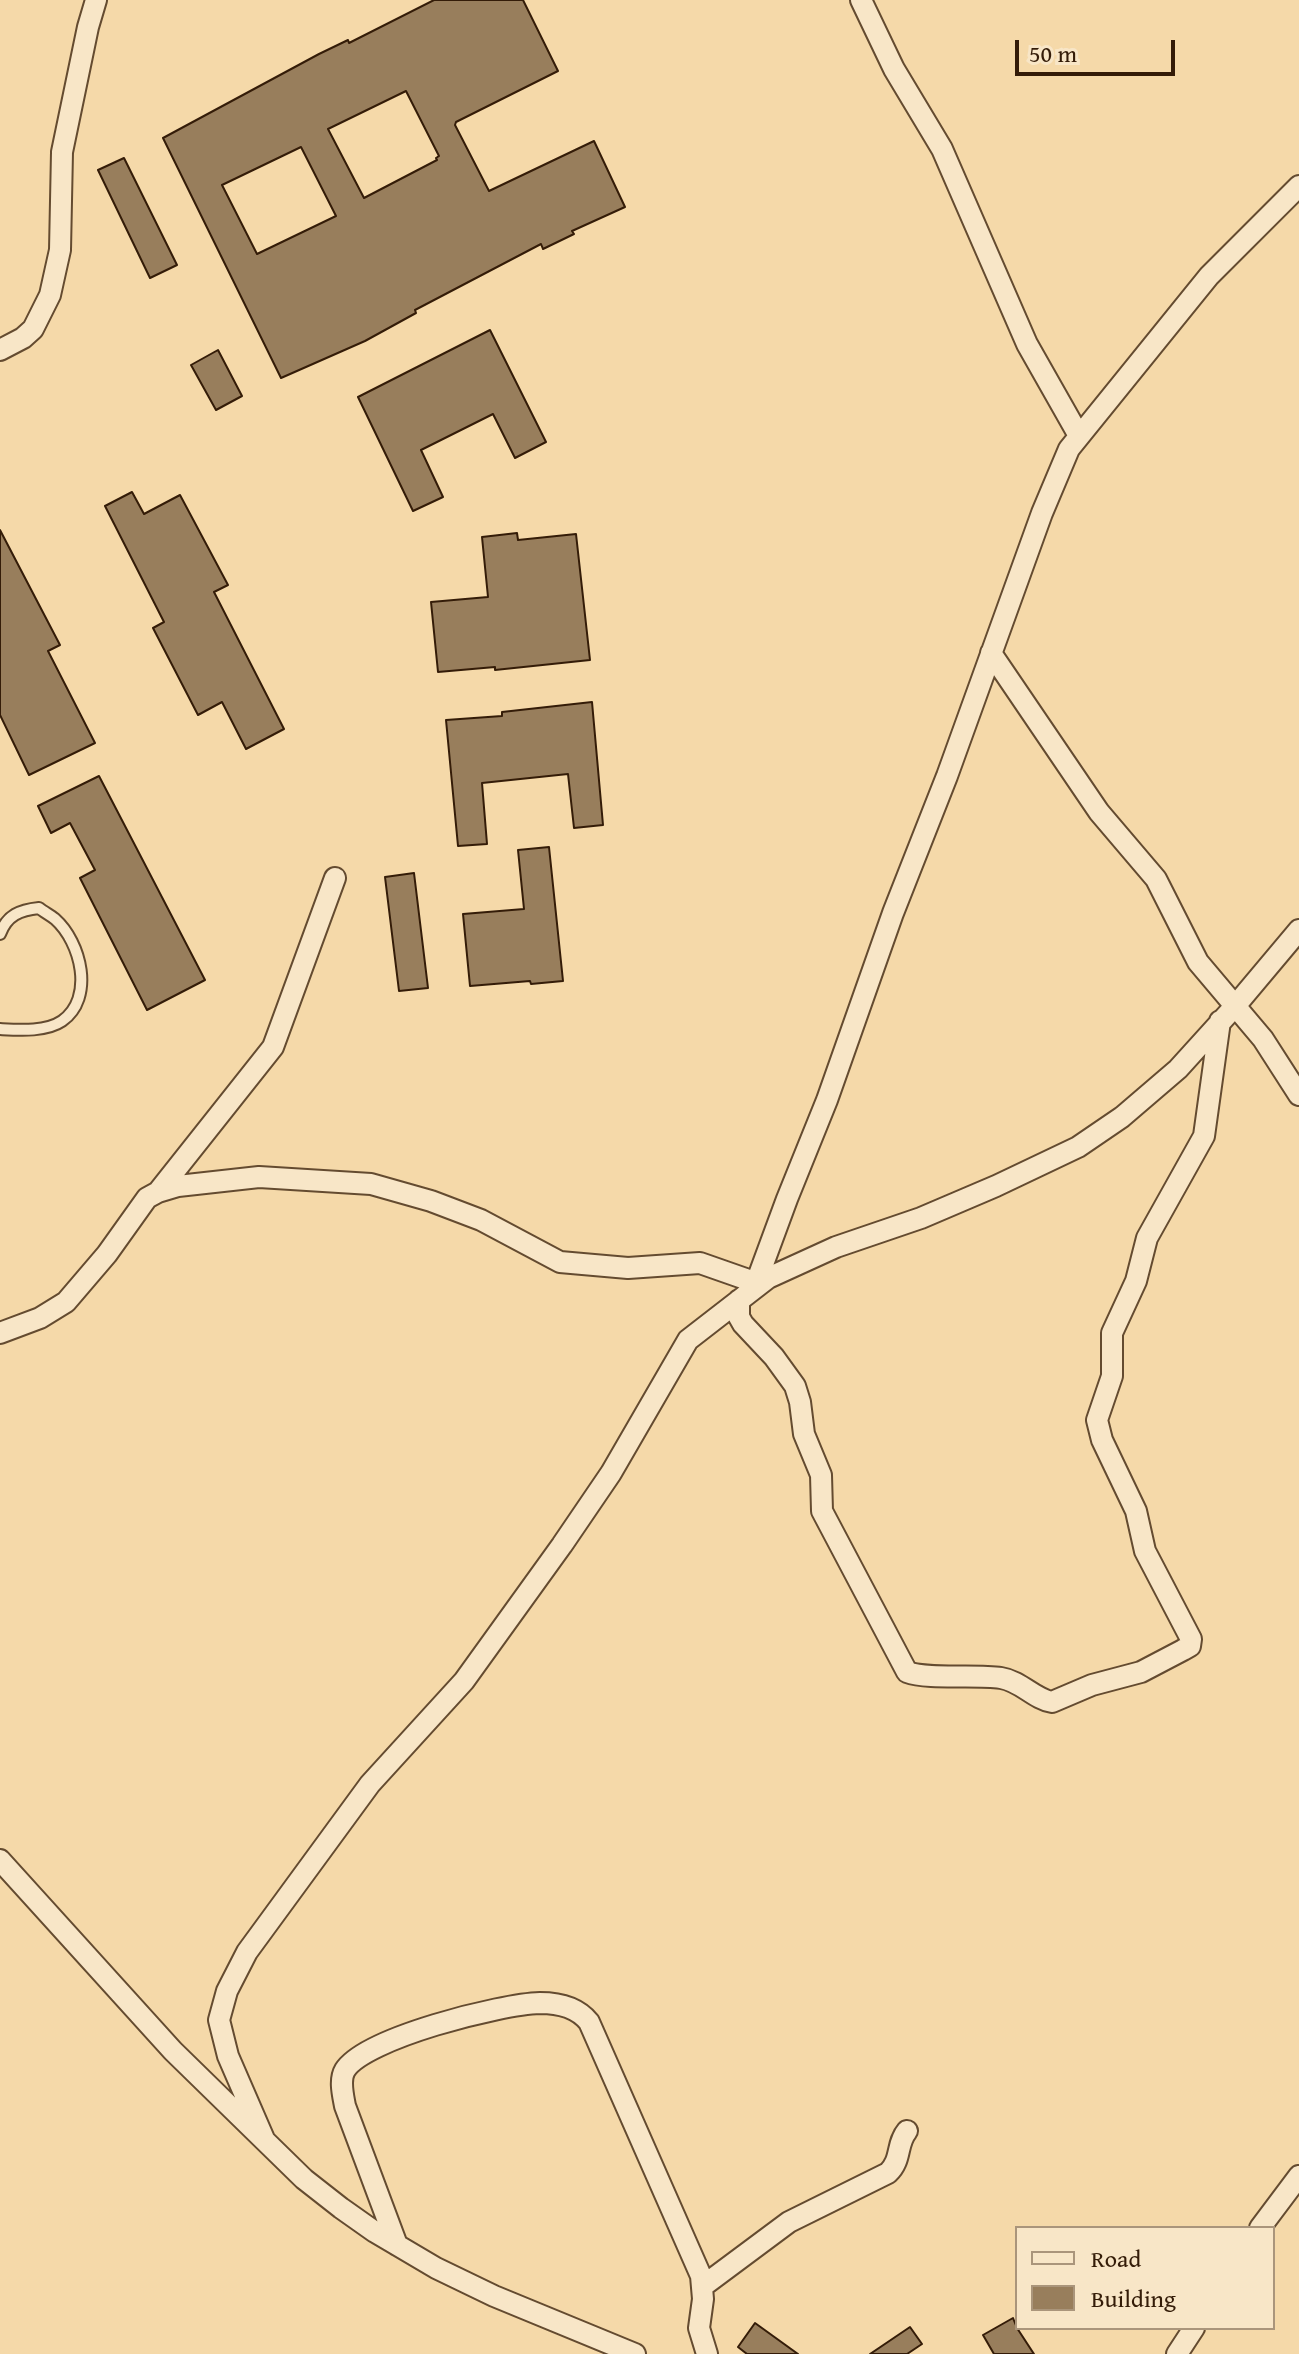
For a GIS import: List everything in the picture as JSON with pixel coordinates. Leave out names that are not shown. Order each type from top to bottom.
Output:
[{"type":"street","points":[[0,350],[33,329],[50,295],[60,250],[62,152],[96,0]]},
{"type":"street","points":[[861,0],[894,69],[942,149],[1027,344],[1078,434]]},
{"type":"street","points":[[758,1284],[893,913],[947,776],[1042,513],[1069,449],[1078,434],[1209,276],[1299,186]]},
{"type":"street","points":[[991,653],[1099,812],[1156,879],[1198,962],[1263,1039],[1299,1095]]},
{"type":"street","points":[[158,1192],[273,1047],[335,878]]},
{"type":"street","points":[[264,2139],[228,2056],[219,2020],[227,1991],[247,1952],[370,1784],[464,1681],[562,1545],[611,1473],[688,1340],[758,1284],[823,1252],[935,1212],[1078,1147],[1157,1089],[1236,1005],[1299,930]]},
{"type":"street","points":[[739,1300],[738,1309],[743,1324],[774,1357],[795,1386],[804,1434],[821,1475],[822,1511],[907,1672],[1002,1678],[1052,1702],[1092,1685],[1141,1672],[1190,1646],[1191,1639],[1145,1551],[1136,1511],[1102,1440],[1097,1420],[1112,1376],[1112,1333],[1136,1281],[1147,1238],[1204,1136],[1220,1021]]},
{"type":"street","points":[[0,1333],[40,1318],[66,1302],[93,1272],[147,1198],[178,1186],[259,1177],[371,1184],[431,1201],[481,1220],[560,1262],[628,1268],[700,1263],[758,1284]]},
{"type":"street","points":[[0,1860],[173,2051],[304,2179],[341,2208],[397,2245],[494,2296],[635,2354]]},
{"type":"street","points":[[397,2245],[345,2106],[342,2088],[344,2072],[356,2059],[404,2036],[470,2013],[540,2003],[565,2006],[581,2012],[589,2022],[703,2286],[699,2328],[707,2354]]},
{"type":"street","points":[[703,2286],[789,2222],[888,2173],[898,2160],[900,2140],[907,2131]]},
{"type":"street","points":[[1262,2226],[1299,2176]]},
{"type":"street","points":[[1177,2354],[1193,2330]]},
{"type":"lane","points":[[0,934],[4,922],[21,910],[39,908],[56,920],[66,934],[79,965],[82,983],[76,1004],[62,1021],[45,1027],[0,1029]]},
{"type":"building","points":[[434,0],[523,0],[558,71],[455,125],[489,191],[594,141],[625,207],[572,231],[574,234],[543,249],[541,244],[415,310],[416,313],[365,341],[281,378],[163,138],[319,54],[348,40],[349,43]],"holes":[[[406,91],[439,156],[437,160],[364,198],[328,129]],[[301,147],[336,216],[257,254],[222,185]]]},
{"type":"building","points":[[124,158],[177,265],[150,278],[98,170]]},
{"type":"building","points":[[490,330],[546,442],[515,458],[493,414],[421,450],[443,497],[413,511],[358,397]]},
{"type":"building","points":[[218,350],[242,396],[216,410],[191,365]]},
{"type":"building","points":[[132,492],[144,514],[180,495],[228,585],[214,592],[284,729],[246,749],[222,702],[198,715],[153,628],[164,622],[105,506]]},
{"type":"building","points":[[0,530],[60,645],[48,651],[95,743],[29,775],[0,715]]},
{"type":"building","points":[[517,533],[518,540],[576,534],[590,660],[495,670],[495,667],[438,672],[431,602],[488,597],[482,537]]},
{"type":"building","points":[[592,702],[603,825],[574,828],[568,774],[482,783],[487,844],[458,846],[446,720],[502,716],[502,712]]},
{"type":"building","points":[[99,776],[205,980],[147,1010],[80,878],[95,870],[70,823],[51,833],[38,806]]},
{"type":"building","points":[[549,847],[563,981],[470,986],[463,914],[524,909],[518,850]]},
{"type":"building","points":[[414,873],[428,988],[399,991],[385,877]]},
{"type":"building","points":[[1013,2318],[1015,2330],[1018,2330],[1034,2354],[994,2354],[983,2335]]},
{"type":"building","points":[[755,2323],[798,2354],[747,2354],[738,2347]]},
{"type":"building","points":[[910,2327],[922,2344],[907,2354],[870,2354]]}]
